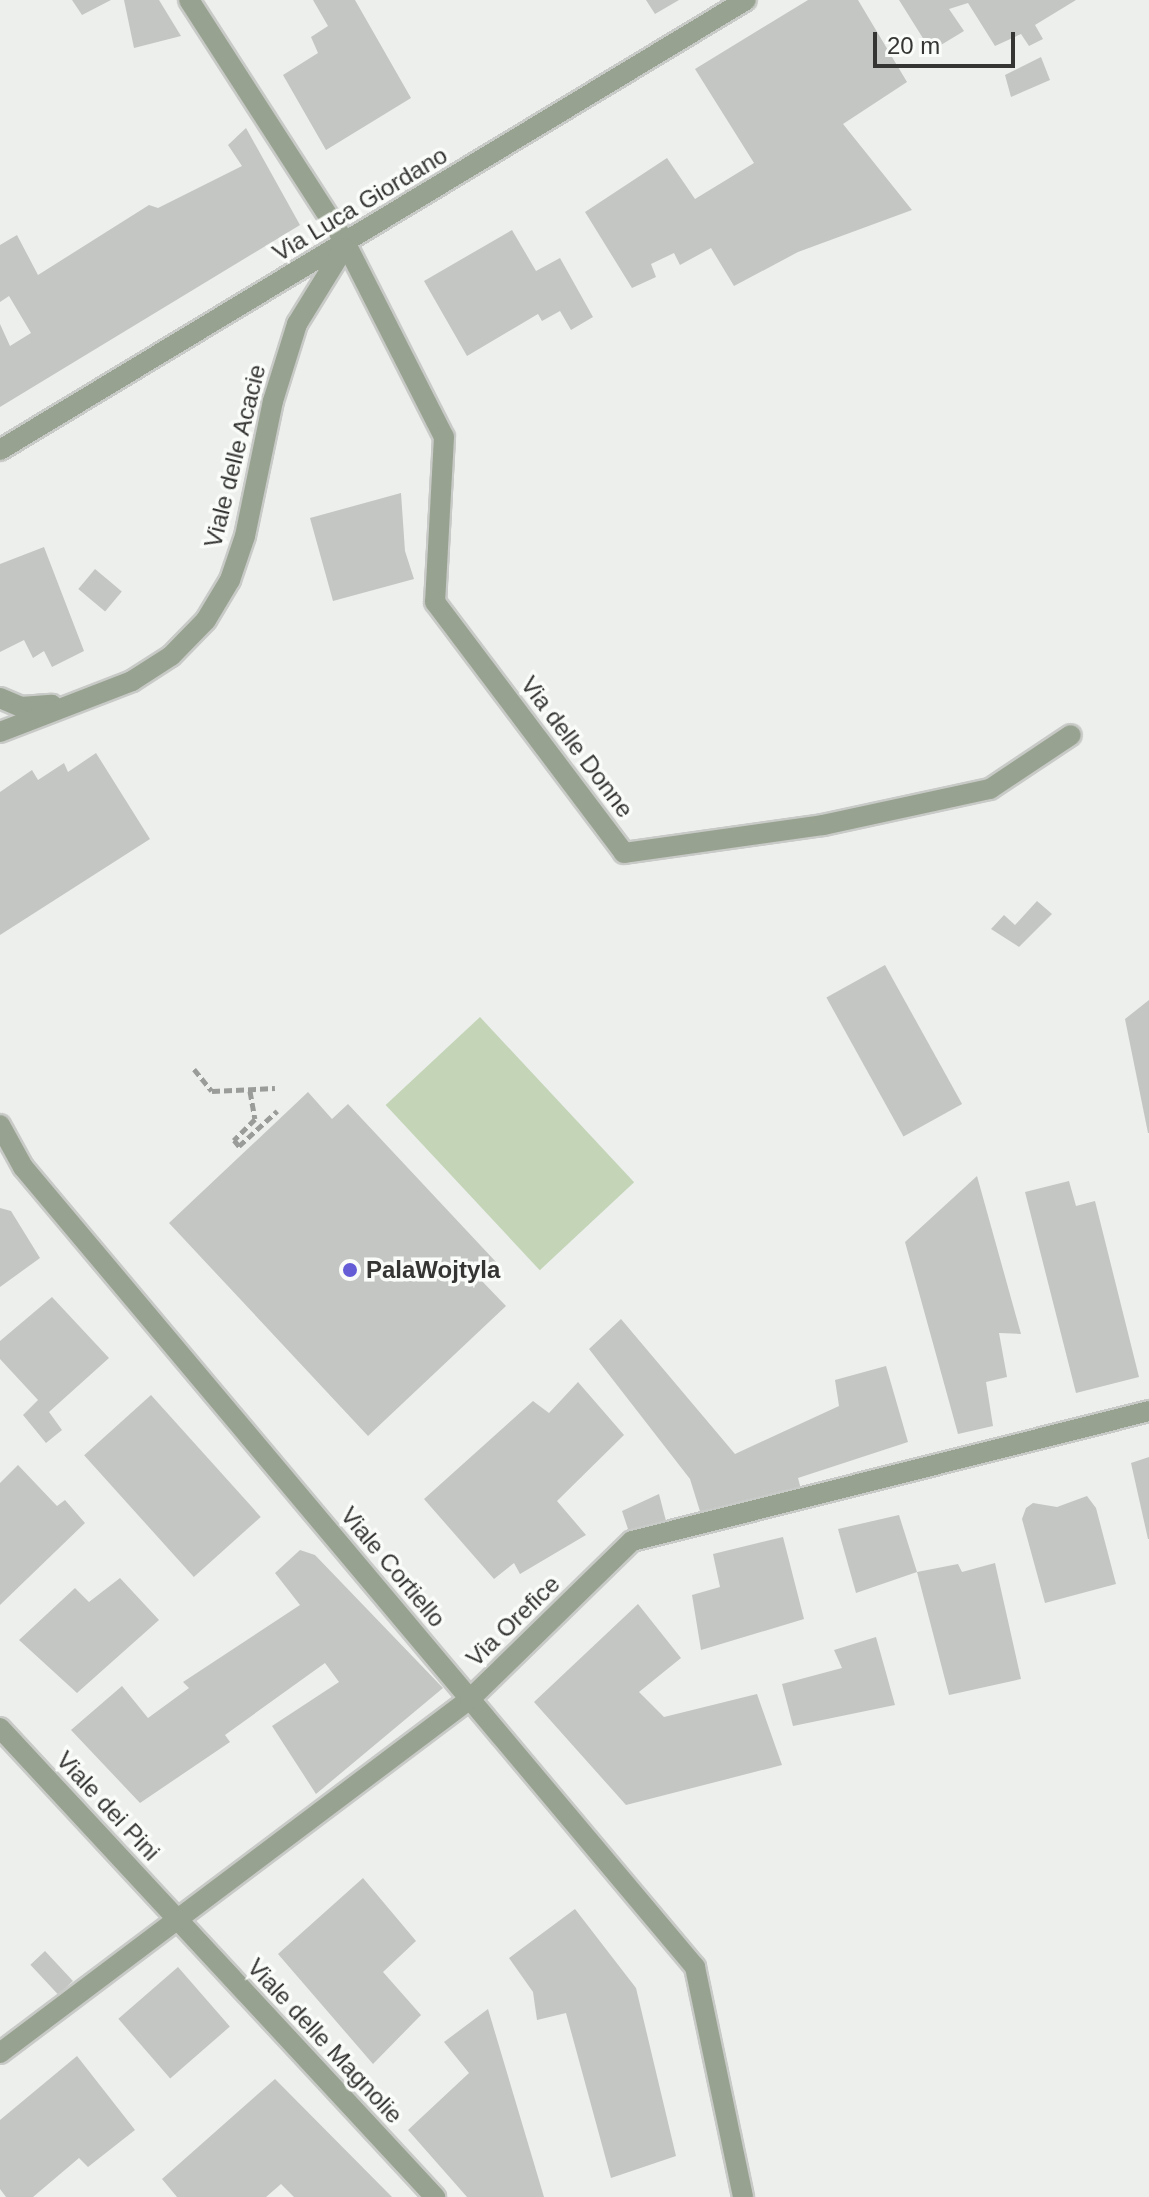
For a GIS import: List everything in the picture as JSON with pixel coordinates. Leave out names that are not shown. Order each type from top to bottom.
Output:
[{"type":"street","points":[[189,0],[346,244]]},
{"type":"street","name":"Via Luca Giordano","points":[[0,450],[746,0]]},
{"type":"street","name":"Viale delle Acacie","points":[[0,732],[132,681],[171,656],[214,607],[230,580],[245,536],[273,401],[297,324],[346,244]]},
{"type":"street","name":"Via delle Donne","points":[[346,244],[444,437],[435,602],[624,853],[823,825],[990,789],[1071,735]]},
{"type":"street","name":"Viale delle Acacie","points":[[0,698],[21,707],[68,705]]},
{"type":"street","name":"Viale Cortiello","points":[[0,1125],[23,1167],[695,1967],[743,2197]]},
{"type":"street","name":"Via Orefice","points":[[0,2053],[470,1699],[632,1541],[1149,1411]]},
{"type":"street","name":"Viale dei Pini","points":[[0,1728],[177,1920]]},
{"type":"street","name":"Viale delle Magnolie","points":[[177,1920],[435,2197]]},
{"type":"path","points":[[194,1069],[212,1091],[275,1088]]},
{"type":"path","points":[[250,1091],[255,1119],[234,1140],[239,1146],[277,1111]]},
{"type":"green space","points":[[480,1017],[634,1182],[540,1270],[386,1105]]},
{"type":"building","points":[[72,0],[111,0],[82,15]]},
{"type":"building","points":[[124,0],[159,0],[181,36],[134,48]]},
{"type":"building","points":[[313,0],[355,0],[411,98],[326,150],[283,75],[318,53],[311,37],[328,26]]},
{"type":"building","points":[[646,0],[679,0],[655,14]]},
{"type":"building","points":[[808,0],[858,0],[907,82],[843,124],[912,210],[798,252],[734,286],[711,248],[680,265],[674,253],[651,264],[656,277],[632,288],[585,212],[667,158],[695,199],[754,163],[695,69]]},
{"type":"building","points":[[899,0],[1076,0],[1035,25],[1043,39],[1029,46],[1021,34],[995,46],[968,3],[949,9],[964,31],[931,51]]},
{"type":"building","points":[[1041,57],[1050,80],[1011,97],[1005,75]]},
{"type":"building","points":[[246,128],[300,225],[0,407],[0,324],[10,346],[31,333],[9,296],[0,302],[0,245],[17,235],[38,275],[149,205],[158,208],[242,166],[228,145]]},
{"type":"building","points":[[512,230],[536,271],[560,258],[593,317],[571,330],[560,311],[542,321],[538,314],[467,356],[424,281]]},
{"type":"building","points":[[401,493],[405,551],[414,579],[333,601],[310,518]]},
{"type":"building","points":[[44,547],[84,651],[52,667],[44,651],[33,658],[24,640],[0,652],[0,564]]},
{"type":"building","points":[[95,569],[122,591],[105,611],[78,589]]},
{"type":"building","points":[[96,753],[150,839],[0,935],[0,792],[32,770],[38,780],[64,763],[68,772]]},
{"type":"building","points":[[1037,901],[1052,914],[1019,947],[991,929],[1004,915],[1015,925]]},
{"type":"building","points":[[885,965],[962,1104],[903,1137],[826,997]]},
{"type":"building","points":[[1149,1000],[1149,1133],[1148,1133],[1125,1019]]},
{"type":"building","name":"PalaWojtyla","points":[[308,1092],[332,1119],[348,1104],[496,1262],[479,1278],[506,1306],[368,1436],[169,1223]]},
{"type":"building","points":[[977,1176],[1021,1334],[999,1333],[1007,1377],[986,1382],[993,1426],[958,1434],[905,1242]]},
{"type":"building","points":[[1069,1181],[1076,1206],[1095,1201],[1139,1377],[1076,1393],[1025,1192]]},
{"type":"building","points":[[0,1208],[11,1211],[40,1258],[0,1287]]},
{"type":"building","points":[[52,1297],[109,1358],[49,1412],[62,1430],[46,1443],[23,1415],[38,1400],[0,1359],[0,1341]]},
{"type":"building","points":[[621,1319],[735,1454],[839,1406],[835,1380],[886,1366],[908,1442],[798,1478],[802,1493],[703,1521],[690,1479],[589,1349]]},
{"type":"building","points":[[578,1382],[624,1435],[557,1501],[586,1535],[520,1574],[514,1563],[494,1579],[424,1499],[533,1401],[549,1413]]},
{"type":"building","points":[[151,1395],[261,1517],[194,1577],[84,1455]]},
{"type":"building","points":[[1149,1457],[1149,1539],[1148,1539],[1131,1463]]},
{"type":"building","points":[[18,1465],[57,1506],[65,1500],[85,1523],[0,1605],[0,1483]]},
{"type":"building","points":[[659,1494],[666,1521],[630,1535],[622,1511]]},
{"type":"building","points":[[1087,1496],[1096,1508],[1116,1584],[1045,1603],[1022,1519],[1026,1508],[1033,1503],[1057,1507]]},
{"type":"building","points":[[899,1515],[917,1572],[856,1593],[838,1529]]},
{"type":"building","points":[[783,1537],[804,1619],[701,1650],[692,1595],[720,1587],[713,1554]]},
{"type":"building","points":[[300,1550],[315,1555],[443,1688],[316,1794],[272,1726],[339,1682],[325,1663],[225,1735],[230,1742],[140,1803],[71,1730],[122,1686],[148,1718],[189,1688],[183,1682],[300,1605],[275,1573]]},
{"type":"building","points":[[995,1563],[1021,1679],[949,1695],[917,1572],[958,1564],[962,1572]]},
{"type":"building","points":[[120,1578],[159,1620],[77,1693],[19,1640],[75,1588],[89,1602]]},
{"type":"building","points":[[638,1604],[681,1658],[639,1692],[664,1717],[757,1694],[782,1765],[626,1805],[534,1702]]},
{"type":"building","points":[[876,1637],[895,1705],[793,1726],[782,1684],[842,1668],[834,1650]]},
{"type":"building","points":[[363,1878],[416,1941],[383,1972],[421,2015],[373,2064],[278,1954]]},
{"type":"building","points":[[575,1909],[636,1988],[676,2156],[611,2178],[566,2013],[537,2020],[533,1992],[509,1958]]},
{"type":"building","points":[[45,1951],[73,1981],[58,1995],[30,1965]]},
{"type":"building","points":[[178,1967],[230,2027],[170,2078],[118,2019]]},
{"type":"building","points":[[488,2009],[544,2197],[467,2197],[408,2130],[469,2073],[444,2042]]},
{"type":"building","points":[[77,2056],[135,2130],[88,2167],[79,2158],[33,2197],[6,2197],[0,2189],[0,2120]]},
{"type":"building","points":[[275,2079],[392,2197],[294,2197],[281,2184],[266,2197],[177,2197],[162,2179]]},
{"type":"place","name":"PalaWojtyla","points":[[350,1270]]}]
